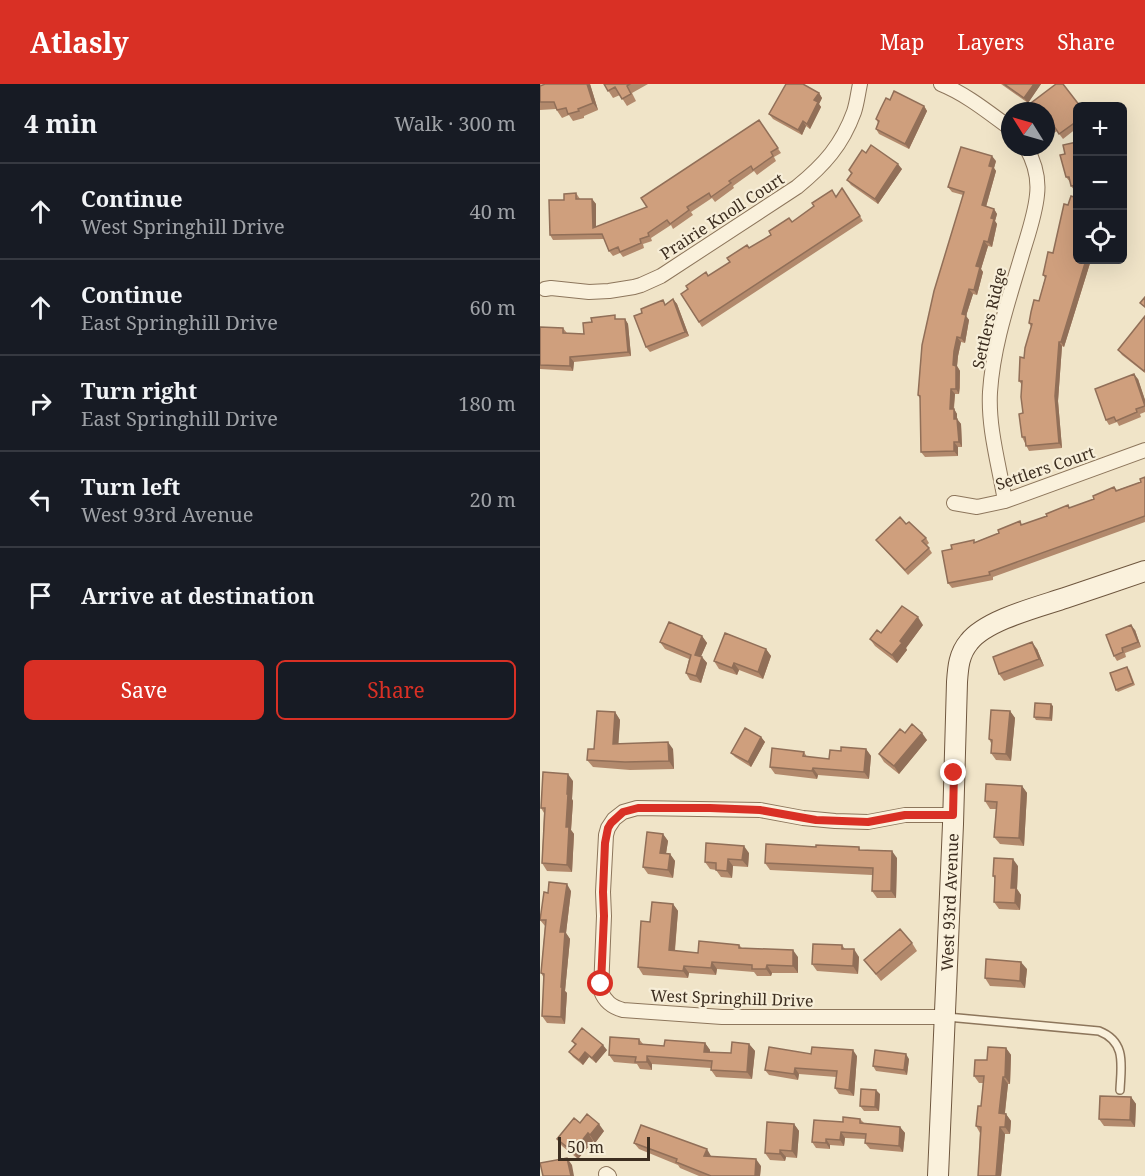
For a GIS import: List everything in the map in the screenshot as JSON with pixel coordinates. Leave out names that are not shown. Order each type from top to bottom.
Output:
[{"type":"street","name":"Prairie Knoll Court","points":[[545,289],[592,292],[634,287],[661,276],[815,173],[842,138],[854,111],[860,84]]},
{"type":"street","points":[[941,84],[953,89],[1001,122]]},
{"type":"street","name":"Settlers Ridge","points":[[1005,501],[992,429],[990,394],[995,350],[1033,220],[1038,193],[1036,168],[1030,156]]},
{"type":"street","name":"Settlers Court","points":[[954,503],[977,507],[1005,501],[1145,450]]},
{"type":"street","name":"West 93rd Avenue","points":[[938,1176],[960,659],[969,641],[985,628],[1145,571]]},
{"type":"street","name":"West Springhill Drive","points":[[945,1017],[722,1017],[616,1008],[607,1001],[601,991],[603,892],[608,828],[614,819],[630,809],[648,807],[760,810],[803,818],[868,822],[905,815],[953,815]]},
{"type":"lane","points":[[945,1017],[1099,1031],[1109,1035],[1119,1048],[1120,1090]]},
{"type":"building","points":[[587,84],[593,103],[568,114],[566,108],[557,110],[554,102],[540,102],[540,86]]},
{"type":"building","points":[[604,84],[630,84],[627,86],[631,94],[622,99],[615,87],[608,91]]},
{"type":"building","points":[[786,84],[803,84],[819,93],[814,100],[818,102],[807,124],[803,121],[798,130],[769,114]]},
{"type":"building","points":[[1004,84],[1034,84],[1024,98]]},
{"type":"building","points":[[1056,84],[1063,84],[1077,102],[1073,102],[1073,124],[1059,134],[1055,128],[1055,102],[1032,102]]},
{"type":"building","points":[[894,91],[924,106],[905,144],[876,129],[879,121],[876,119],[881,108],[886,98],[890,100]]},
{"type":"building","points":[[759,120],[778,148],[771,152],[773,156],[753,170],[751,166],[711,197],[709,193],[687,207],[689,210],[670,224],[667,220],[648,233],[649,236],[640,239],[641,243],[620,252],[618,247],[609,251],[602,234],[550,235],[549,200],[564,200],[564,194],[576,193],[576,199],[592,199],[593,228],[647,207],[641,198]]},
{"type":"building","points":[[1073,143],[1073,186],[1071,186],[1069,177],[1066,177],[1060,155],[1065,154],[1063,145]]},
{"type":"building","points":[[871,145],[898,164],[875,199],[847,180],[852,173],[849,170],[862,150],[866,153]]},
{"type":"building","points":[[961,147],[992,156],[989,166],[993,167],[982,205],[994,209],[991,218],[994,219],[988,242],[984,241],[976,266],[980,267],[974,290],[969,289],[962,314],[966,315],[961,338],[957,337],[954,351],[956,389],[951,389],[950,409],[954,409],[954,419],[957,419],[959,442],[954,442],[954,451],[921,452],[920,396],[918,395],[922,345],[934,291],[964,192],[948,187]]},
{"type":"building","points":[[842,188],[860,216],[699,322],[681,294],[688,289],[686,286],[706,272],[708,276],[730,262],[727,258],[747,245],[749,248],[771,235],[769,231],[789,218],[792,222],[814,206],[812,203],[832,190],[836,197]]},
{"type":"building","points":[[1071,196],[1073,197],[1073,264],[1085,264],[1061,342],[1059,342],[1055,396],[1059,443],[1026,446],[1025,437],[1022,437],[1019,414],[1023,413],[1022,381],[1019,381],[1020,357],[1024,358],[1032,324],[1029,323],[1034,300],[1039,301],[1046,276],[1043,275],[1048,252],[1053,253],[1064,204],[1068,205]]},
{"type":"building","points":[[1145,297],[1145,307],[1140,303]]},
{"type":"building","points":[[673,299],[685,332],[646,347],[634,316],[642,313],[641,309],[663,300],[665,305]]},
{"type":"building","points":[[615,315],[615,319],[625,319],[628,352],[570,357],[570,366],[540,365],[540,327],[563,328],[563,333],[584,334],[583,323],[592,322],[591,318]]},
{"type":"building","points":[[1145,316],[1145,369],[1144,371],[1118,350]]},
{"type":"building","points":[[1134,374],[1145,406],[1116,421],[1114,417],[1106,420],[1095,389]]},
{"type":"building","points":[[1145,477],[1145,516],[989,572],[990,575],[948,583],[942,551],[952,549],[951,545],[974,540],[974,543],[1020,521],[1021,525],[1047,516],[1046,514],[1068,505],[1069,508],[1094,499],[1093,496],[1114,487],[1116,491],[1141,482],[1140,479]]},
{"type":"building","points":[[900,517],[926,538],[922,541],[929,548],[905,570],[876,540]]},
{"type":"building","points":[[902,606],[918,617],[892,655],[870,639],[877,630],[881,633]]},
{"type":"building","points":[[669,622],[702,636],[695,655],[702,657],[696,676],[686,673],[691,655],[660,642]]},
{"type":"building","points":[[1131,625],[1138,642],[1122,648],[1123,652],[1114,656],[1106,635]]},
{"type":"building","points":[[725,633],[766,649],[758,672],[734,663],[732,668],[714,661]]},
{"type":"building","points":[[1032,642],[1039,659],[999,674],[993,657]]},
{"type":"building","points":[[1127,667],[1133,683],[1116,690],[1110,673]]},
{"type":"building","points":[[1035,703],[1051,704],[1050,718],[1034,717]]},
{"type":"building","points":[[991,710],[1010,711],[1006,754],[991,753],[992,740],[989,739]]},
{"type":"building","points":[[597,711],[615,712],[613,744],[668,742],[669,761],[587,760],[588,749],[594,749]]},
{"type":"building","points":[[912,724],[922,733],[894,766],[879,754],[900,729],[905,733]]},
{"type":"building","points":[[745,728],[761,737],[748,762],[731,753]]},
{"type":"building","points":[[841,747],[866,749],[864,772],[770,767],[772,748],[804,752],[803,756],[829,759],[830,750],[841,751]]},
{"type":"building","points":[[543,772],[568,774],[567,865],[542,863],[545,808],[541,808]]},
{"type":"building","points":[[986,784],[1022,786],[1019,838],[994,837],[997,802],[985,801]]},
{"type":"building","points":[[647,832],[663,834],[660,853],[670,854],[668,870],[643,867]]},
{"type":"building","points":[[706,843],[744,846],[742,860],[728,859],[727,871],[716,870],[716,863],[705,862]]},
{"type":"building","points":[[766,844],[859,847],[859,850],[892,851],[891,891],[872,891],[873,868],[765,863]]},
{"type":"building","points":[[994,858],[1013,859],[1011,888],[1016,888],[1015,903],[994,902]]},
{"type":"building","points":[[549,882],[567,884],[560,932],[565,932],[561,1017],[542,1016],[544,974],[541,973],[546,920],[540,920],[544,892],[548,893]]},
{"type":"building","points":[[652,902],[673,904],[669,950],[698,953],[699,941],[739,945],[739,948],[793,950],[793,966],[767,965],[766,969],[752,969],[752,965],[712,962],[711,968],[684,966],[683,971],[638,967],[641,921],[650,922]]},
{"type":"building","points":[[900,929],[912,943],[876,974],[864,960]]},
{"type":"building","points":[[813,944],[842,945],[842,949],[854,949],[853,966],[812,964]]},
{"type":"building","points":[[986,959],[1021,962],[1020,981],[985,978]]},
{"type":"building","points":[[582,1028],[603,1045],[592,1058],[585,1052],[579,1060],[569,1052],[576,1044],[572,1041]]},
{"type":"building","points":[[610,1037],[639,1039],[639,1044],[664,1046],[665,1040],[705,1043],[704,1052],[731,1053],[732,1042],[749,1044],[747,1072],[711,1070],[712,1061],[647,1056],[647,1062],[635,1062],[636,1057],[609,1055]]},
{"type":"building","points":[[769,1047],[811,1054],[812,1047],[853,1050],[849,1090],[835,1088],[837,1071],[795,1068],[794,1074],[765,1070]]},
{"type":"building","points":[[988,1047],[1006,1048],[1005,1077],[1003,1077],[999,1113],[1006,1114],[1005,1127],[1000,1127],[996,1176],[978,1176],[981,1127],[976,1126],[984,1076],[974,1076],[975,1060],[987,1060]]},
{"type":"building","points":[[875,1050],[906,1054],[904,1070],[873,1066]]},
{"type":"building","points":[[861,1089],[876,1090],[875,1107],[860,1106]]},
{"type":"building","points":[[1100,1096],[1131,1097],[1130,1120],[1099,1119]]},
{"type":"building","points":[[587,1114],[599,1124],[590,1135],[588,1133],[573,1152],[557,1139],[574,1118],[580,1123]]},
{"type":"building","points":[[843,1117],[860,1119],[860,1123],[900,1127],[899,1146],[865,1143],[866,1134],[841,1132],[840,1140],[826,1139],[826,1143],[812,1142],[814,1120],[843,1122]]},
{"type":"building","points":[[767,1122],[794,1124],[792,1151],[780,1150],[780,1154],[765,1153]]},
{"type":"building","points":[[641,1125],[707,1149],[704,1156],[756,1159],[755,1176],[711,1176],[676,1162],[677,1159],[634,1143]]},
{"type":"building","points":[[567,1158],[571,1176],[543,1176],[540,1163]]},
{"type":"route","points":[[601,984],[605,843],[608,828],[623,812],[648,807],[760,810],[816,820],[868,822],[905,815],[953,815],[954,773]]}]
